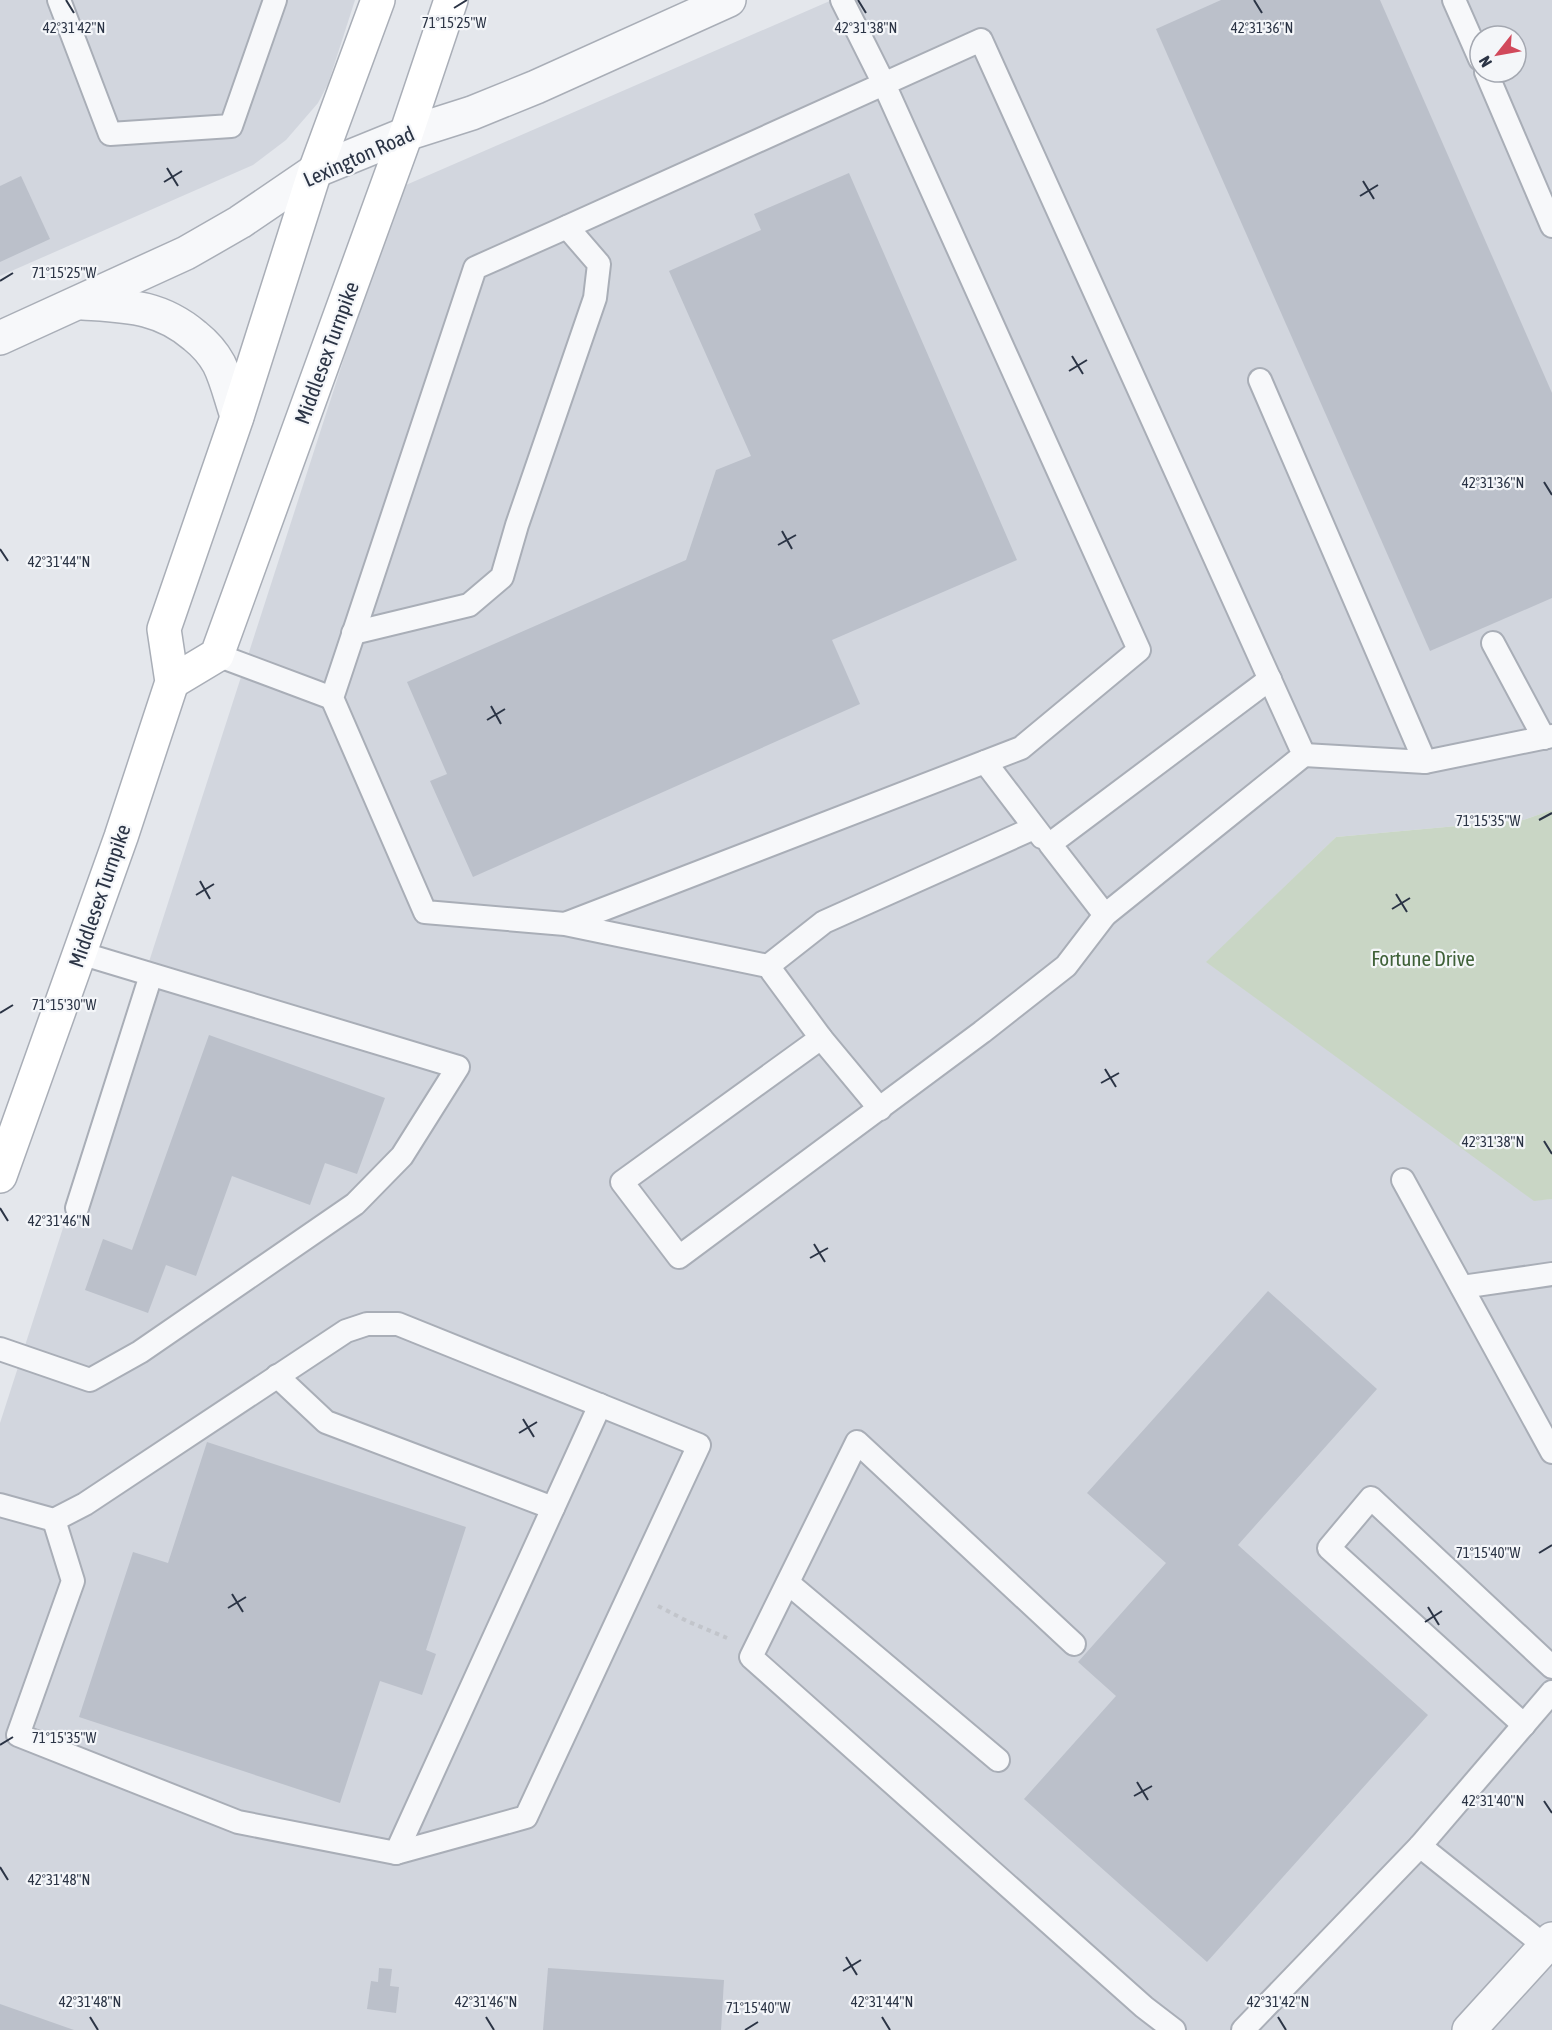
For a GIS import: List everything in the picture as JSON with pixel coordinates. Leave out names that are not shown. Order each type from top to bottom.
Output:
[{"type":"main road","name":"Middlesex Turnpike","points":[[0,1176],[121,837],[172,682],[164,629],[237,416],[315,171],[378,0]]},
{"type":"main road","name":"Middlesex Turnpike","points":[[217,655],[406,134],[451,0]]},
{"type":"main road","points":[[172,682],[217,655]]},
{"type":"street","name":"Lexington Road","points":[[0,338],[186,253],[240,222],[315,171],[406,134],[472,113],[536,87],[729,0]]},
{"type":"street","points":[[78,303],[134,306],[155,311],[179,323],[207,346],[218,363],[237,416]]},
{"type":"street","points":[[1469,2030],[1549,1943]]},
{"type":"lane","points":[[59,0],[110,134],[231,126],[275,0]]},
{"type":"lane","points":[[565,924],[1021,748],[1139,650],[884,84],[843,0]]},
{"type":"lane","points":[[1454,0],[1468,32]]},
{"type":"lane","points":[[880,1108],[821,1038],[768,966],[565,924],[425,912],[332,698],[474,268],[981,40],[1304,755]]},
{"type":"lane","points":[[1491,84],[1552,226]]},
{"type":"lane","points":[[353,633],[470,605],[502,577],[517,525],[595,298],[599,264],[567,227]]},
{"type":"lane","points":[[1260,380],[1425,762]]},
{"type":"lane","points":[[821,1038],[622,1182],[679,1257],[1066,966],[1105,915],[1304,755],[1425,762],[1548,737],[1494,643]]},
{"type":"lane","points":[[217,655],[332,698]]},
{"type":"lane","points":[[1050,844],[1270,679]]},
{"type":"lane","points":[[985,762],[1034,828],[1050,844],[1105,915]]},
{"type":"lane","points":[[768,966],[824,922],[1034,828]]},
{"type":"lane","points":[[0,1349],[90,1380],[140,1352],[355,1204],[402,1156],[458,1067],[80,953]]},
{"type":"lane","points":[[77,1208],[151,975]]},
{"type":"lane","points":[[1403,1180],[1552,1452]]},
{"type":"lane","points":[[1462,1287],[1552,1274]]},
{"type":"lane","points":[[0,1505],[54,1520],[84,1504],[346,1331],[367,1324],[398,1324],[699,1445],[526,1817],[396,1853],[238,1822],[18,1735],[73,1581],[54,1520]]},
{"type":"lane","points":[[277,1376],[326,1422],[553,1508]]},
{"type":"lane","points":[[396,1853],[600,1405]]},
{"type":"lane","points":[[1074,1644],[857,1442],[751,1657],[1144,2007],[1174,2030]]},
{"type":"lane","points":[[1524,1725],[1329,1548],[1371,1498],[1552,1667]]},
{"type":"lane","points":[[789,1583],[998,1760]]},
{"type":"lane","points":[[1243,2030],[1420,1846],[1552,1692]]},
{"type":"lane","points":[[1420,1846],[1549,1943]]},
{"type":"path","points":[[630,1592],[687,1622],[723,1637],[756,1646]]},
{"type":"shaded area","points":[[0,0],[355,0],[328,84],[318,103],[286,140],[253,165],[0,276]]},
{"type":"shaded area","points":[[832,0],[1552,0],[1552,810],[1523,820],[1336,837],[1207,962],[1534,1200],[1552,1199],[1552,2030],[0,2030],[0,1423],[399,188]]},
{"type":"green space","name":"Fortune Drive","points":[[1552,810],[1552,1199],[1534,1201],[1206,962],[1336,837],[1523,820]]},
{"type":"building","points":[[1221,0],[1380,0],[1552,393],[1552,598],[1430,651],[1156,29]]},
{"type":"building","points":[[849,173],[1017,560],[832,640],[860,704],[473,877],[430,781],[447,774],[407,682],[686,560],[716,470],[751,456],[669,271],[761,230],[754,214]]},
{"type":"building","points":[[21,176],[50,239],[0,262],[0,186]]},
{"type":"building","points":[[209,1035],[385,1098],[357,1174],[325,1163],[310,1205],[232,1176],[196,1276],[166,1265],[148,1313],[85,1290],[103,1239],[132,1250]]},
{"type":"building","points":[[1268,1291],[1377,1389],[1238,1545],[1428,1715],[1207,1962],[1024,1799],[1116,1696],[1078,1662],[1166,1563],[1087,1493]]},
{"type":"building","points":[[207,1442],[466,1527],[426,1650],[436,1654],[422,1695],[380,1681],[340,1803],[79,1717],[133,1552],[168,1563]]},
{"type":"building","points":[[379,1968],[392,1969],[390,1986],[399,1987],[396,2013],[367,2009],[371,1981],[378,1982]]},
{"type":"building","points":[[548,1968],[724,1980],[721,2030],[543,2030]]},
{"type":"building","points":[[0,2004],[74,2030],[0,2030]]}]
